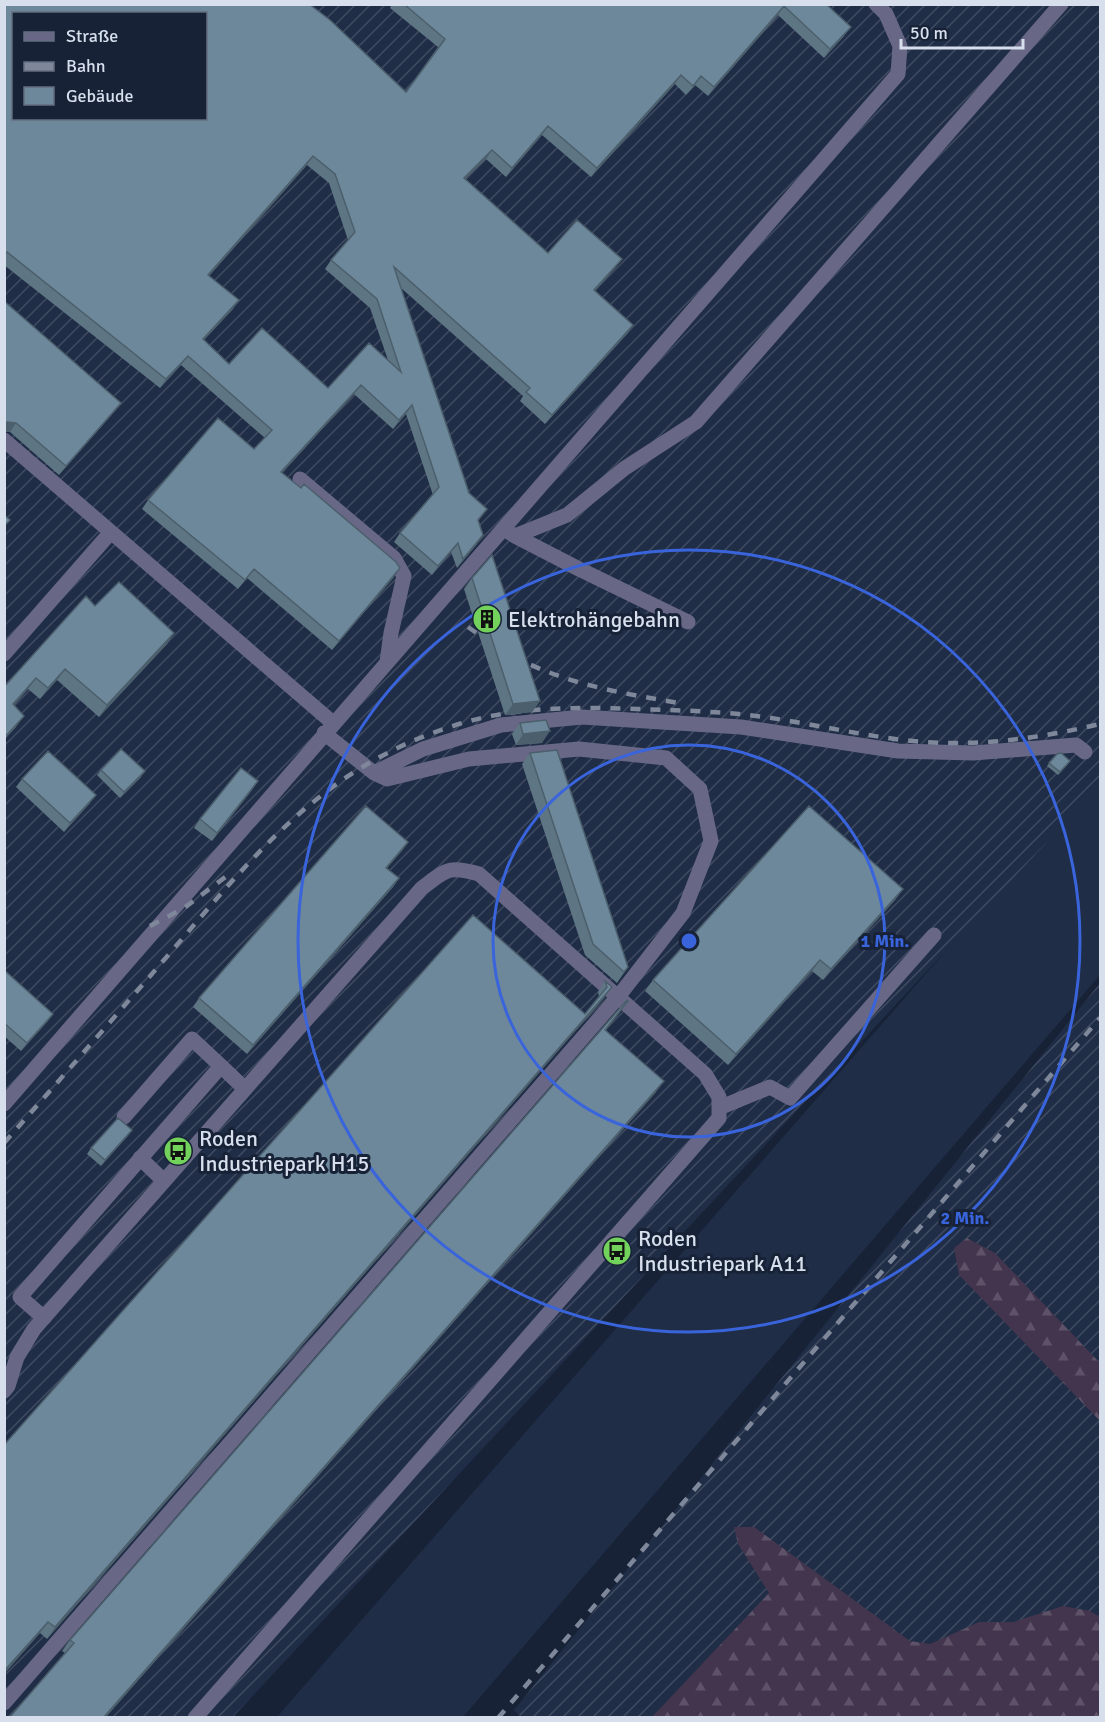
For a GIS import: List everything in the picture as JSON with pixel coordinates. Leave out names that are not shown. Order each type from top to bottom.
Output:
[{"type":"street","points":[[4,1104],[387,662],[509,533],[898,74],[900,46],[886,14],[876,4]]},
{"type":"street","points":[[509,533],[567,515],[625,468],[696,422],[1061,4]]},
{"type":"street","points":[[4,440],[111,532],[329,728],[374,773],[387,780],[469,759],[579,749],[666,758],[700,789],[711,841],[683,913],[618,997],[4,1703]]},
{"type":"street","points":[[300,478],[394,558],[404,576],[387,662]]},
{"type":"street","points":[[4,654],[111,532]]},
{"type":"street","points":[[509,533],[688,622]]},
{"type":"street","points":[[374,773],[423,749],[501,725],[582,717],[741,727],[898,751],[973,753],[1076,745],[1085,752]]},
{"type":"street","points":[[4,1391],[8,1386],[17,1357],[34,1329],[422,888],[444,872],[459,868],[479,874],[705,1074],[719,1097],[719,1118],[195,1718]]},
{"type":"street","points":[[719,1108],[770,1087],[790,1098],[934,935]]},
{"type":"street","points":[[124,1116],[192,1039],[245,1089]]},
{"type":"street","points":[[44,1318],[20,1297],[220,1066]]},
{"type":"street","points":[[140,1158],[164,1181]]},
{"type":"shaded area","points":[[5,5],[1100,5],[1100,785],[233,1717],[5,1718]]},
{"type":"shaded area","points":[[1100,785],[1100,975],[463,1717],[276,1718],[1026,859]]},
{"type":"shaded area","points":[[1100,983],[1100,1717],[522,1718],[514,1710]]},
{"type":"green space","points":[[967,1238],[995,1253],[1100,1363],[1100,1421],[959,1275],[954,1248]]},
{"type":"green space","points":[[734,1527],[754,1527],[910,1641],[930,1644],[979,1622],[1013,1622],[1063,1606],[1090,1611],[1100,1617],[1100,1717],[652,1717],[769,1593],[738,1544]]},
{"type":"building","points":[[4,4],[309,4],[330,20],[406,92],[445,39],[404,4],[826,4],[851,27],[830,49],[784,6],[714,87],[701,76],[693,86],[681,75],[597,168],[548,126],[512,168],[492,150],[464,178],[548,253],[577,220],[622,259],[594,290],[633,325],[552,415],[526,392],[530,388],[394,267],[469,493],[487,509],[478,520],[483,535],[463,559],[458,543],[438,566],[400,533],[439,487],[412,405],[399,420],[361,385],[281,472],[301,488],[304,484],[396,562],[400,568],[339,641],[254,569],[245,580],[148,500],[218,418],[254,449],[272,430],[188,356],[166,379],[7,252],[4,255]],"holes":[[[313,156],[335,174],[355,232],[331,260],[377,299],[401,372],[369,343],[328,388],[262,328],[229,364],[203,339],[239,300],[208,275]]]},
{"type":"building","points":[[4,301],[121,403],[66,466],[16,423],[4,424]]},
{"type":"building","points":[[4,515],[10,520],[4,526]]},
{"type":"building","points":[[492,555],[540,701],[513,704],[472,578]]},
{"type":"building","points":[[119,582],[174,633],[107,705],[65,669],[48,688],[36,678],[13,704],[24,716],[4,738],[4,687],[86,596],[95,606]]},
{"type":"building","points":[[546,720],[550,731],[523,734],[520,723]]},
{"type":"building","points":[[121,749],[145,771],[124,792],[101,770]]},
{"type":"building","points":[[557,750],[628,967],[624,972],[593,944],[530,753]]},
{"type":"building","points":[[48,751],[96,795],[70,823],[22,779]]},
{"type":"building","points":[[1061,753],[1070,761],[1060,772],[1049,763]]},
{"type":"building","points":[[241,768],[258,781],[217,833],[200,819]]},
{"type":"building","points":[[366,806],[408,842],[386,868],[399,878],[253,1045],[199,998]]},
{"type":"building","points":[[809,806],[903,889],[831,969],[820,960],[736,1054],[653,980]]},
{"type":"building","points":[[473,915],[585,1014],[607,987],[605,981],[612,987],[55,1627],[48,1622],[4,1671],[4,1445]]},
{"type":"building","points":[[4,970],[53,1014],[27,1043],[4,1023]]},
{"type":"building","points":[[627,1000],[605,1030],[664,1081],[103,1718],[9,1718],[74,1643],[70,1640]]},
{"type":"building","points":[[118,1118],[132,1130],[105,1160],[91,1148]]},
{"type":"railway","points":[[468,627],[492,644]]},
{"type":"railway","points":[[513,656],[554,674],[597,687],[685,704]]},
{"type":"railway","points":[[4,1143],[227,887],[291,821],[326,792],[364,766],[406,744],[453,726],[476,719],[521,711],[614,708],[739,714],[900,740],[968,743],[1012,740],[1100,724]]},
{"type":"railway","points":[[150,926],[184,908],[232,872]]},
{"type":"railway","points":[[498,1718],[1100,1018]]},
{"type":"place","name":"Elektrohängebahn","points":[[487,619]]},
{"type":"place","name":"Roden Industriepark H15","points":[[178,1151]]},
{"type":"place","name":"Roden Industriepark A11","points":[[617,1251]]}]
